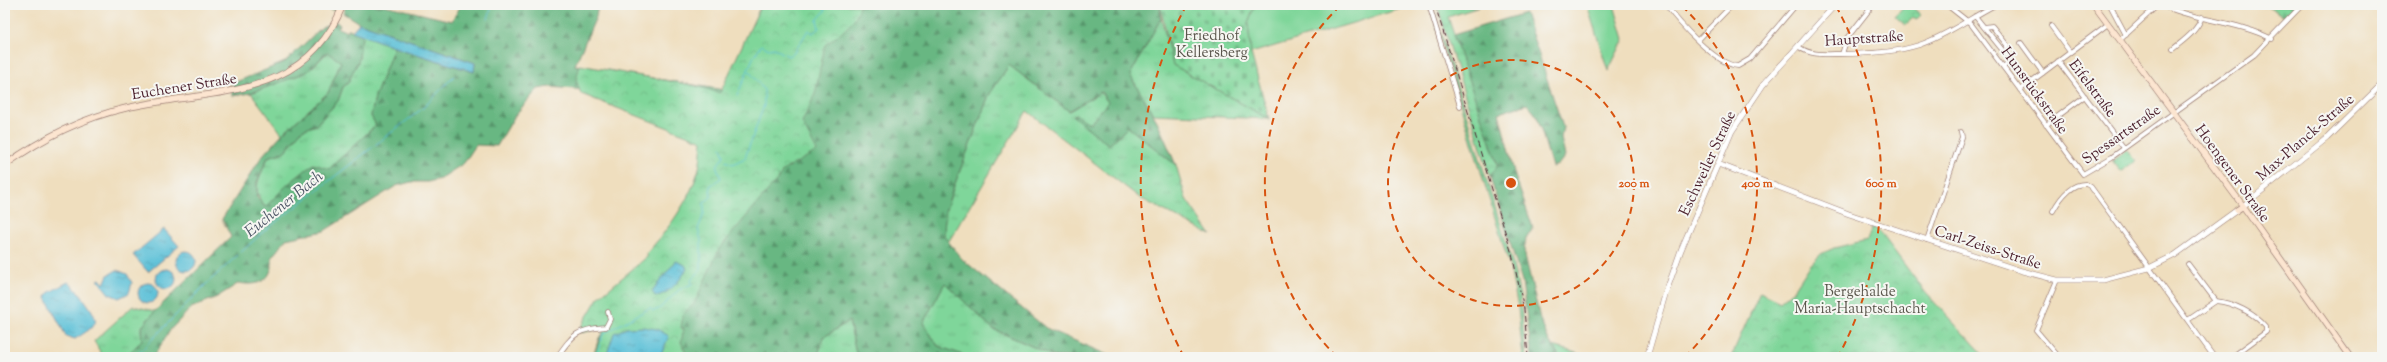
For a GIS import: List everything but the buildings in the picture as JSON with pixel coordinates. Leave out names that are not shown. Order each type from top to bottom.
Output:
[{"type":"main road","name":"Euchener Straße","points":[[5,164],[49,137],[98,116],[162,101],[241,90],[273,80],[296,68],[312,54],[326,39],[343,5]]},
{"type":"main road","name":"Hoengener Straße","points":[[2094,5],[2243,206],[2350,357]]},
{"type":"main road","name":"Carl-Zeiss-Straße","points":[[2237,210],[2243,206]]},
{"type":"street","points":[[1428,5],[1460,106]]},
{"type":"street","points":[[1666,5],[1698,40],[1728,64],[1738,66],[1743,65],[1796,5]]},
{"type":"street","points":[[1698,40],[1732,5]]},
{"type":"street","name":"Eschweiler Straße","points":[[1647,357],[1667,289],[1718,164],[1739,118],[1763,85],[1799,47],[1835,5]]},
{"type":"street","points":[[1842,54],[1847,38],[1873,5]]},
{"type":"street","name":"Hunsrückstraße","points":[[1948,5],[1967,20],[2004,67],[2083,174]]},
{"type":"street","name":"Hauptstraße","points":[[1799,47],[1810,53],[1842,54],[1894,50],[1919,45],[1947,33],[1995,5]]},
{"type":"street","points":[[2110,5],[2126,35]]},
{"type":"street","points":[[2120,40],[2159,5],[2173,11],[2251,29],[2272,38]]},
{"type":"street","name":"Spessartstraße","points":[[2083,174],[2086,174],[2124,148],[2254,55],[2272,38],[2302,5]]},
{"type":"street","points":[[1975,16],[2010,60],[2004,67]]},
{"type":"street","points":[[2173,49],[2193,32],[2199,25],[2202,17]]},
{"type":"street","points":[[2020,90],[2108,24]]},
{"type":"street","points":[[1985,27],[1992,26],[1996,28],[2007,45],[2006,54]]},
{"type":"street","points":[[2051,26],[2070,52]]},
{"type":"street","points":[[2021,43],[2043,73]]},
{"type":"street","name":"Eifelstraße","points":[[2058,61],[2124,148]]},
{"type":"street","name":"Max-Planck-Straße","points":[[2243,206],[2327,138],[2382,84]]},
{"type":"street","points":[[2046,125],[2085,96]]},
{"type":"street","points":[[1927,240],[1962,137],[1961,132]]},
{"type":"street","name":"Carl-Zeiss-Straße","points":[[1718,164],[1774,186],[1927,240],[2022,271],[2057,280],[2103,280],[2149,268],[2175,255],[2237,210]]},
{"type":"street","points":[[2053,211],[2063,196],[2077,185],[2086,184],[2095,193],[2214,357]]},
{"type":"street","points":[[2188,264],[2216,301],[2251,313],[2266,327],[2266,332],[2232,357]]},
{"type":"street","points":[[2057,280],[2036,330],[2059,357]]},
{"type":"street","points":[[2188,320],[2216,301]]},
{"type":"street","points":[[557,357],[575,334],[590,328],[606,327],[610,319],[608,312]]},
{"type":"green space","points":[[317,5],[341,5],[339,12]]},
{"type":"green space","points":[[384,5],[452,21],[461,5],[598,5],[596,17],[575,65],[736,92],[805,5],[1160,5],[1161,18],[1130,75],[1157,121],[1176,165],[1128,127],[1109,145],[1073,116],[1075,114],[1090,124],[1108,102],[1101,92],[1069,111],[1009,65],[989,95],[945,212],[944,236],[962,259],[1046,328],[1112,357],[1056,357],[993,329],[945,283],[923,323],[938,346],[969,357],[857,357],[849,321],[824,337],[817,357],[593,357],[599,338],[690,201],[708,139],[585,90],[550,87],[538,89],[516,114],[497,146],[476,145],[464,163],[440,179],[428,182],[411,182],[396,186],[324,231],[286,239],[272,257],[270,271],[264,280],[253,284],[239,283],[217,297],[191,308],[171,329],[153,357],[125,357],[142,341],[141,328],[155,311],[231,237],[222,219],[262,156],[282,134],[328,93],[341,62],[327,52],[307,72],[251,93],[232,96],[231,84],[285,62],[322,27],[335,21],[340,25],[338,28],[347,32],[349,29],[363,35],[358,61],[349,82],[343,87],[338,101],[316,125],[302,130],[284,152],[268,157],[257,182],[257,197],[265,207],[287,185],[313,164],[329,169],[376,125],[371,116],[375,97],[394,47],[474,72],[475,63],[359,23],[343,13],[346,6]]},
{"type":"green space","points":[[761,5],[860,5],[855,17],[847,28],[825,45],[815,94],[802,123],[817,151],[782,171],[781,175],[719,249],[694,304],[683,314],[681,328],[684,328],[681,342],[688,357],[593,357],[604,328],[580,333],[579,330],[598,298],[648,256],[646,254],[670,225],[684,203],[695,180],[700,165],[702,141],[581,94],[576,80],[580,65],[692,85],[720,93]]},
{"type":"green space","name":"Friedhof Kellersberg","points":[[1160,5],[1255,5],[1248,23],[1251,53],[1269,119],[1173,65]]},
{"type":"green space","points":[[1255,5],[1414,5],[1251,53],[1248,23]]},
{"type":"green space","points":[[1430,5],[1432,5],[1512,261],[1520,296],[1526,357],[1523,357],[1518,308],[1510,267]]},
{"type":"green space","points":[[1437,5],[1479,7],[1448,17],[1498,165],[1490,177]]},
{"type":"green space","points":[[1587,5],[1614,5],[1624,39],[1608,71]]},
{"type":"green space","points":[[1905,5],[1910,5],[1921,15],[1916,20],[1913,18],[1905,25],[1895,16]]},
{"type":"green space","points":[[2266,5],[2297,5],[2286,17]]},
{"type":"green space","points":[[1525,13],[1563,127],[1561,138],[1565,156],[1558,165],[1552,167],[1537,116],[1527,104],[1499,113],[1515,176],[1533,228],[1526,239],[1524,251],[1540,319],[1549,341],[1560,357],[1532,357],[1522,282],[1490,177],[1498,165],[1453,35]]},
{"type":"green space","points":[[1161,18],[1173,65],[1269,119],[1153,114],[1130,75]]},
{"type":"green space","points":[[363,35],[394,47],[375,97],[371,116],[376,125],[329,169],[287,185],[265,207],[260,200],[257,188],[268,157],[284,152],[302,130],[316,125],[338,101],[343,87],[349,82],[358,61]]},
{"type":"green space","points":[[328,52],[341,62],[328,93],[282,134],[251,93],[307,72]]},
{"type":"green space","points":[[1009,65],[1069,111],[1100,92],[1108,102],[1090,124],[1075,114],[1109,145],[1128,127],[1176,165],[1186,199],[1211,235],[1140,198],[1027,111],[949,241],[944,236],[945,212],[989,95]]},
{"type":"green space","points":[[2127,150],[2135,161],[2120,172],[2112,161]]},
{"type":"green space","name":"Bergehalde Maria-Hauptschacht","points":[[1874,224],[1925,292],[1985,357],[1731,357],[1760,292],[1780,302],[1794,290],[1811,264],[1821,254],[1834,248],[1867,240]]},
{"type":"green space","points":[[945,282],[993,329],[1056,357],[969,357],[938,346],[923,323]]},
{"type":"green space","points":[[133,306],[155,311],[141,328],[142,341],[125,357],[103,357],[94,341]]},
{"type":"green space","points":[[849,321],[857,357],[817,357],[824,337]]},
{"type":"green space","points":[[1553,346],[1589,357],[1560,357]]},
{"type":"water","points":[[359,23],[475,63],[474,72],[394,47],[352,31]]},
{"type":"water","points":[[164,229],[179,246],[148,272],[133,255]]},
{"type":"water","points":[[186,251],[193,254],[196,261],[193,268],[186,271],[179,268],[176,261],[179,254]]},
{"type":"water","points":[[676,261],[685,265],[687,269],[669,290],[655,296],[652,291]]},
{"type":"water","points":[[166,269],[173,272],[176,279],[173,286],[166,289],[159,286],[156,279],[159,272]]},
{"type":"water","points":[[117,270],[127,274],[132,283],[129,293],[119,298],[109,294],[98,280],[100,279],[104,284],[108,275]]},
{"type":"water","points":[[68,282],[86,301],[95,319],[95,323],[86,332],[75,339],[66,336],[46,298],[48,293]]},
{"type":"water","points":[[148,283],[155,286],[158,293],[155,300],[148,303],[141,300],[138,293],[141,286]]},
{"type":"water","points":[[643,327],[657,329],[669,336],[660,357],[606,357],[614,333],[627,328]]},
{"type":"waterway","name":"Euchener Bach","points":[[488,19],[492,5]]},
{"type":"waterway","points":[[737,96],[753,58],[761,45],[769,49],[774,48],[788,56],[794,53],[808,30],[813,33],[819,28],[817,20],[825,11],[824,5]]},
{"type":"waterway","points":[[723,160],[733,164],[745,158],[764,105],[764,90],[749,71]]},
{"type":"waterway","name":"Euchener Bach","points":[[135,357],[204,286],[263,232],[423,108],[454,76]]},
{"type":"waterway","points":[[596,357],[603,334],[650,308],[653,311],[659,309],[680,289],[692,284],[691,280],[701,270],[701,240],[698,229],[704,214],[704,203],[711,197],[710,186],[721,178],[717,169],[718,164],[724,156],[721,147]]},
{"type":"railway","points":[[1435,5],[1512,254],[1524,309],[1528,357]]}]
